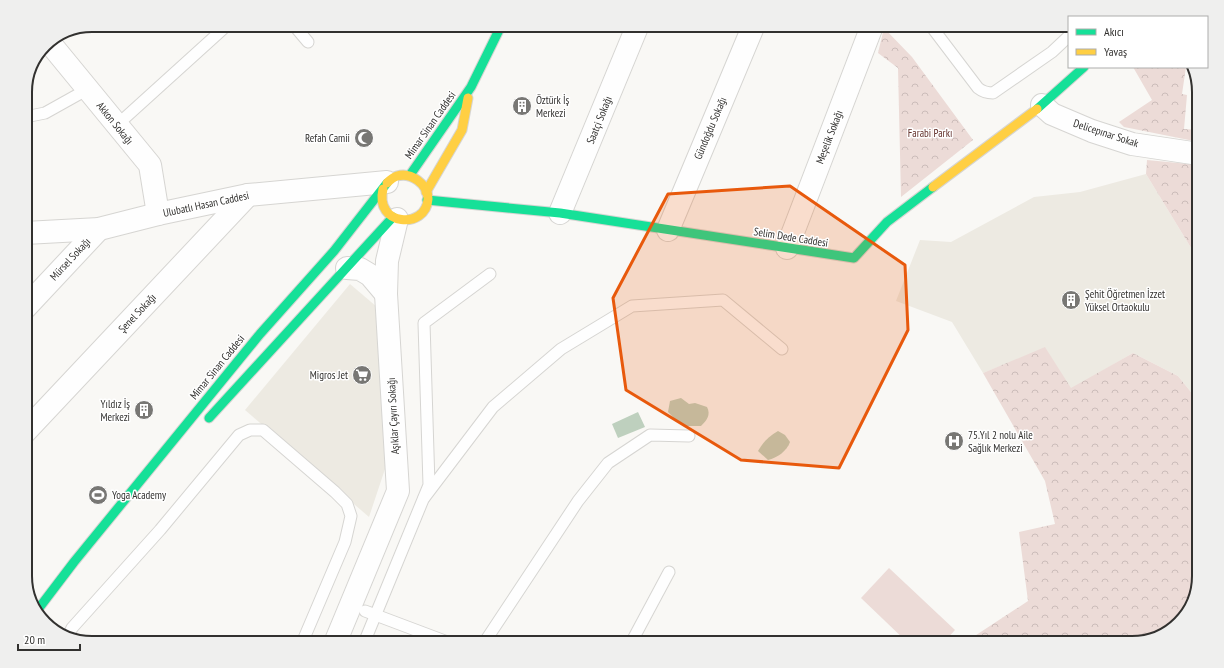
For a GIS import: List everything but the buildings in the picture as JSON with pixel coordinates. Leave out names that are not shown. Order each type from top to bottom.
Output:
[{"type":"main road","name":"Mimar Sinan Caddesi","points":[[410,175],[470,88],[498,32]]},
{"type":"main road","name":"Selim Dede Caddesi","points":[[427,196],[560,213],[854,258],[887,222],[1042,105],[1083,68]]},
{"type":"main road","name":"Mimar Sinan Caddesi","points":[[395,218],[409,220],[416,217],[425,207],[427,196],[462,130],[470,88]]},
{"type":"main road","name":"Mimar Sinan Caddesi","points":[[40,606],[74,562],[255,340],[334,251],[391,179],[400,175],[410,175],[419,180],[427,196]]},
{"type":"main road","points":[[204,423],[346,268],[395,218],[386,210],[382,203],[381,196],[385,186]]},
{"type":"main road","name":"Mimar Sinan Caddesi","points":[[74,562],[166,463]]},
{"type":"street","name":"Saatçi Sokağı","points":[[560,213],[635,32]]},
{"type":"street","name":"Gündoğdu Sokağı","points":[[668,230],[751,32]]},
{"type":"street","name":"Meşelik Sokağı","points":[[787,248],[870,32]]},
{"type":"street","name":"Akkon Sokağı","points":[[53,47],[150,166],[158,214]]},
{"type":"street","name":"Delicepınar Sokak","points":[[1042,105],[1052,114],[1092,131],[1132,144],[1192,153]]},
{"type":"street","name":"Ulubatlı Hasan Caddesi","points":[[32,233],[99,229],[158,214],[248,195],[385,186]]},
{"type":"street","name":"Şenel Sokağı","points":[[32,425],[248,195]]},
{"type":"street","name":"Aşıklar Çayırı Sokağı","points":[[341,636],[363,611],[398,492],[386,294],[387,261],[395,218]]},
{"type":"street","name":"Mürsel Sokağı","points":[[32,301],[99,229]]},
{"type":"street","points":[[346,268],[360,269],[370,275],[386,294]]},
{"type":"lane","points":[[117,125],[220,32]]},
{"type":"lane","points":[[300,32],[308,42]]},
{"type":"lane","points":[[936,32],[978,88],[982,91],[990,93],[993,93],[1052,52],[1068,37]]},
{"type":"lane","points":[[32,116],[45,113],[88,89]]},
{"type":"lane","points":[[364,636],[363,611],[424,498],[429,485],[424,323],[490,274]]},
{"type":"lane","points":[[424,498],[493,407],[561,349],[632,306],[723,300],[782,349]]},
{"type":"lane","points":[[70,632],[160,530],[239,435],[250,430],[263,430],[335,492],[347,504],[351,516],[345,542],[305,636]]},
{"type":"lane","points":[[489,636],[578,501],[608,463],[650,435],[689,436]]},
{"type":"lane","points":[[635,636],[668,572]]},
{"type":"lane","points":[[363,611],[431,636]]},
{"type":"highlighted area","points":[[790,186],[905,265],[908,330],[839,468],[741,460],[626,390],[613,298],[668,194]]},
{"type":"shaded area","points":[[1146,174],[1192,250],[1192,393],[1178,376],[1133,353],[1071,389],[1045,348],[983,373],[952,322],[896,301],[920,240],[951,242],[1034,197],[1080,192]]},
{"type":"shaded area","points":[[350,284],[377,307],[387,463],[369,517],[245,410]]},
{"type":"shaded area","points":[[681,398],[689,404],[695,403],[707,407],[709,412],[708,417],[701,426],[687,426],[676,420],[668,412],[670,401]]},
{"type":"shaded area","points":[[638,412],[645,427],[618,438],[612,424]]},
{"type":"shaded area","points":[[778,431],[785,435],[790,442],[789,445],[781,454],[768,460],[758,451],[766,440]]},
{"type":"green space","name":"Farabi Parkı","points":[[883,32],[888,32],[912,57],[973,140],[901,197],[898,68],[878,53]]},
{"type":"green space","points":[[1134,68],[1186,68],[1182,94],[1187,95],[1184,129],[1192,130],[1192,141],[1124,127],[1119,122],[1152,100]]},
{"type":"green space","points":[[1147,160],[1192,164],[1192,250],[1146,174]]},
{"type":"green space","points":[[1045,347],[1071,388],[1133,353],[1178,376],[1192,393],[1191,587],[1182,609],[1165,626],[1147,634],[1132,636],[975,636],[1028,601],[1019,532],[1055,524],[1045,481],[983,373]]},
{"type":"green space","points":[[889,568],[955,630],[949,636],[901,636],[861,598]]},
{"type":"traffic: fast","points":[[410,175],[471,87],[498,32]]},
{"type":"traffic: fast","points":[[1037,109],[1083,68]]},
{"type":"traffic: fast","points":[[40,606],[74,562],[260,334],[334,251],[387,183]]},
{"type":"traffic: fast","points":[[427,200],[560,213],[854,258],[887,222],[933,187]]},
{"type":"traffic: fast","points":[[209,418],[393,217]]},
{"type":"traffic: slow","points":[[426,192],[462,130],[468,98]]},
{"type":"traffic: slow","points":[[933,187],[1037,109]]},
{"type":"traffic: slow","points":[[383,189],[382,201],[386,211],[393,217],[401,220],[411,219],[419,216],[425,209],[428,199],[427,194],[422,184],[418,180],[402,175],[396,176],[387,183]]},
{"type":"place","name":"Öztürk İş Merkezi","points":[[522,106]]},
{"type":"place","name":"Refah Camii","points":[[364,138]]},
{"type":"place","name":"Şehit Öğretmen İzzet Yüksel Ortaokulu","points":[[1071,300]]},
{"type":"place","name":"Migros Jet","points":[[362,375]]},
{"type":"place","name":"Yıldız İş Merkezi","points":[[144,410]]},
{"type":"place","name":"75.Yıl 2 nolu Aile Sağlık Merkezi","points":[[954,441]]},
{"type":"place","name":"Yoga Academy","points":[[98,495]]}]
